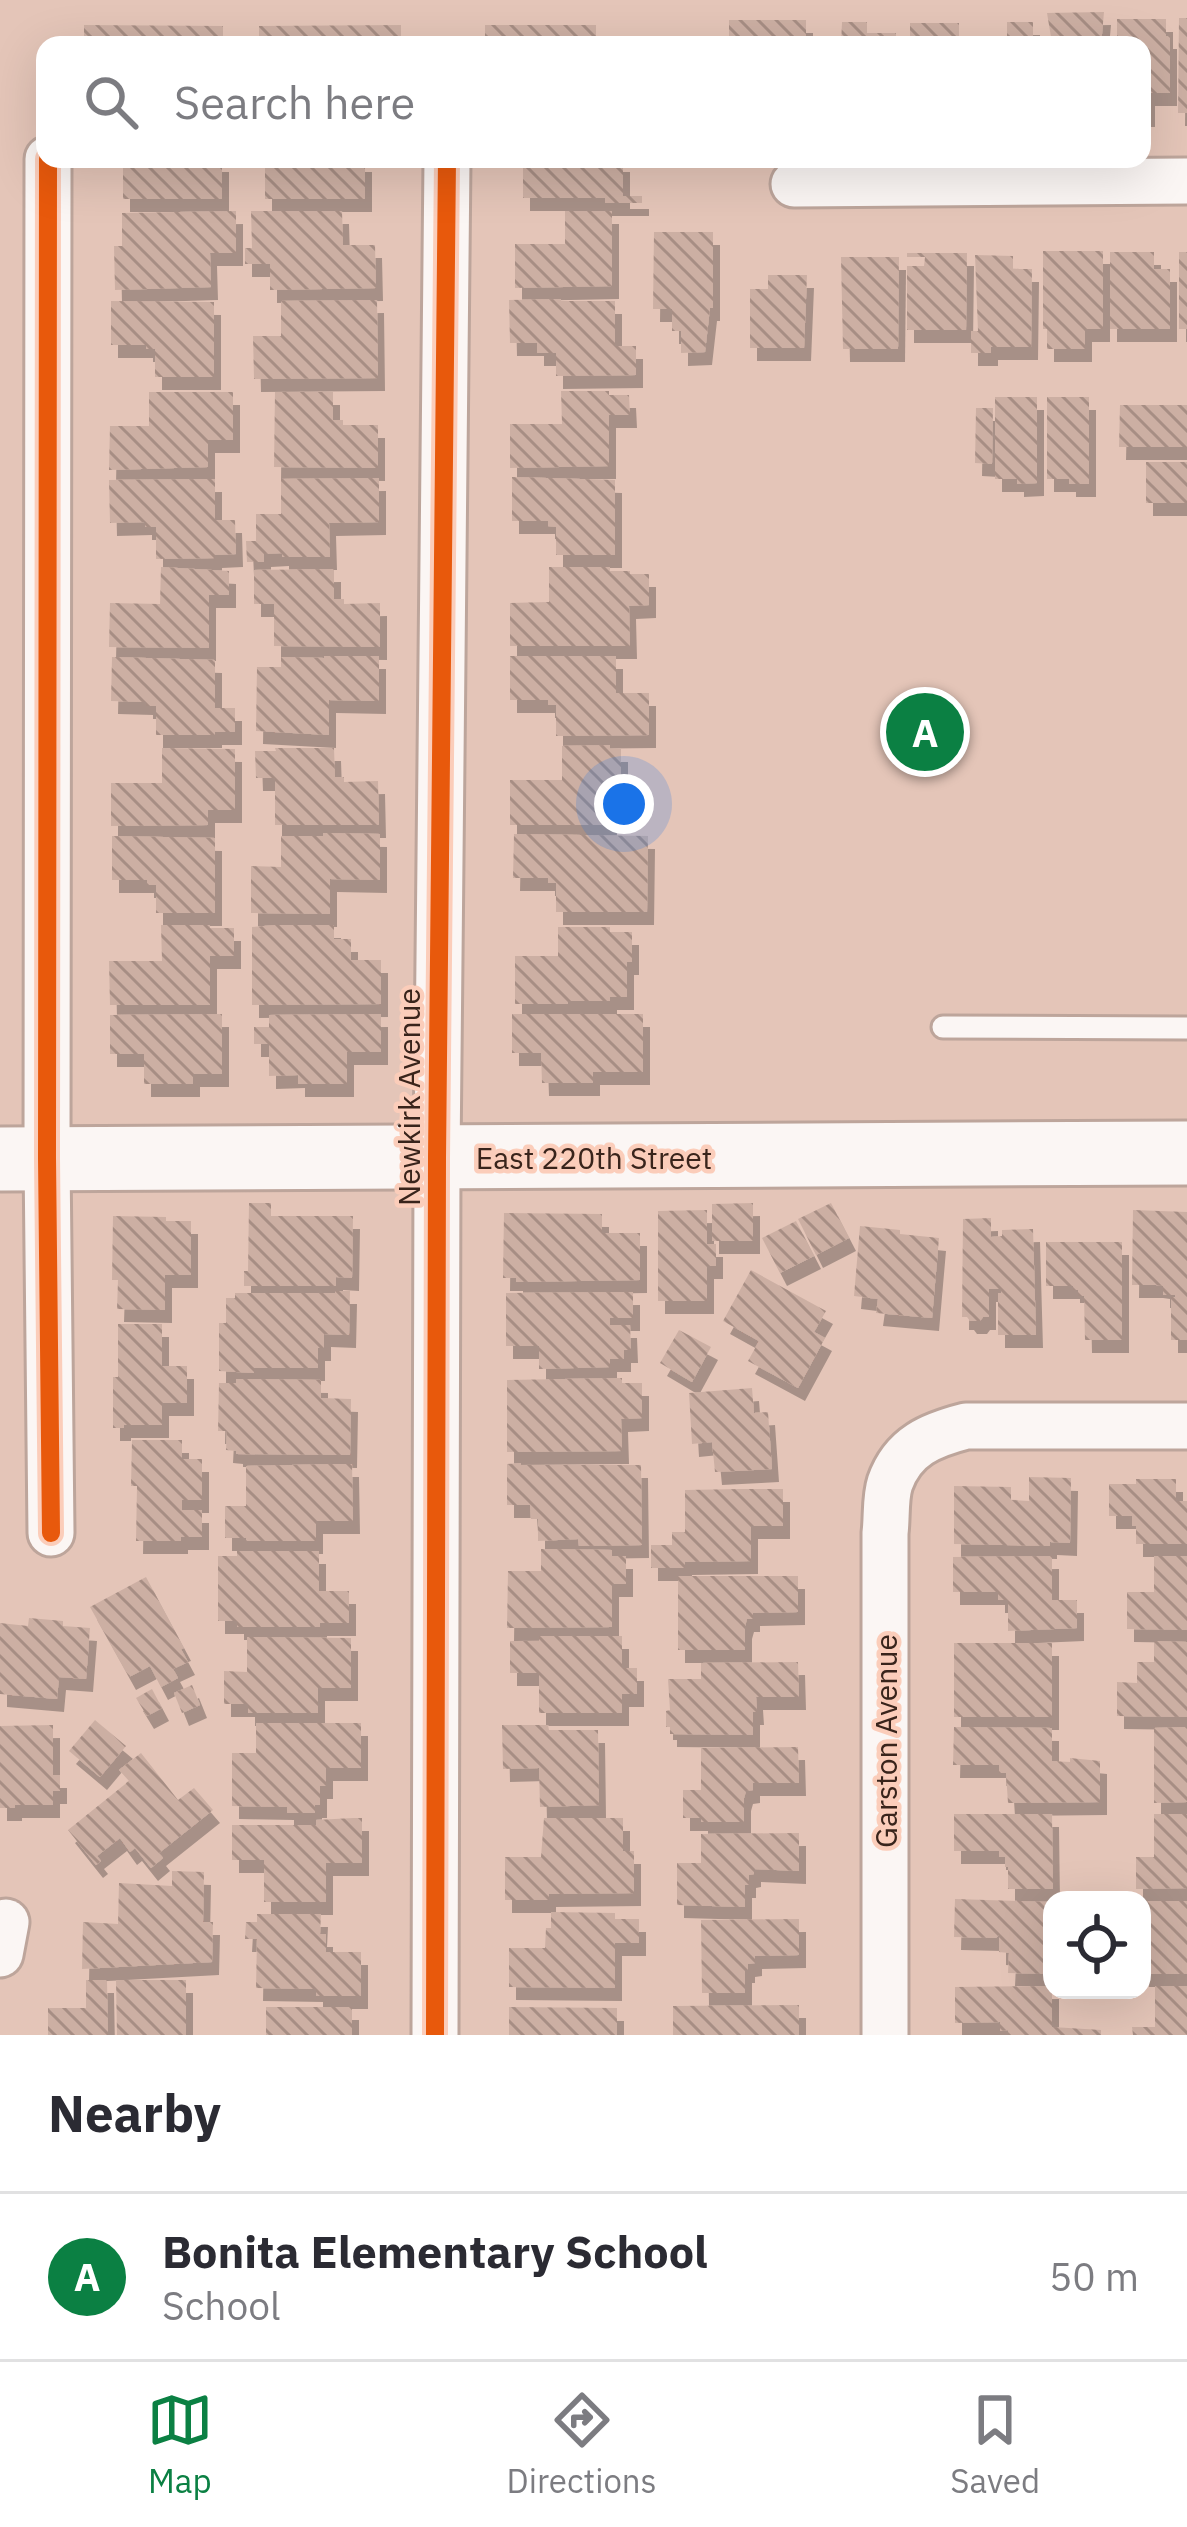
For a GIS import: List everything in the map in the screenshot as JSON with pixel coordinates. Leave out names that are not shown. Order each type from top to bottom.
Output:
[{"type":"street","points":[[48,168],[24,1158],[51,1533]]},
{"type":"street","name":"Newkirk Avenue","points":[[435,2035],[447,168]]},
{"type":"street","points":[[794,184],[1187,181]]},
{"type":"street","name":"East 220th Street","points":[[24,1158],[1187,1153]]},
{"type":"street","name":"Garston Avenue","points":[[885,2035],[885,1533],[890,1484],[908,1453],[930,1435],[966,1426],[1187,1426]]},
{"type":"lane","points":[[944,1028],[1187,1028]]},
{"type":"building","points":[[1104,12],[1102,36],[1051,36],[1047,13]]},
{"type":"building","points":[[1179,18],[1187,18],[1187,113],[1178,113]]},
{"type":"building","points":[[1117,19],[1166,19],[1170,93],[1151,93],[1151,36],[1117,36]]},
{"type":"building","points":[[729,20],[806,20],[806,36],[729,36]]},
{"type":"building","points":[[842,22],[867,22],[867,33],[896,33],[896,36],[841,36]]},
{"type":"building","points":[[1007,22],[1033,22],[1033,36],[1007,36]]},
{"type":"building","points":[[910,23],[959,23],[959,36],[910,36]]},
{"type":"building","points":[[84,25],[223,26],[223,36],[84,36]]},
{"type":"building","points":[[401,25],[401,36],[259,36],[259,26]]},
{"type":"building","points":[[485,25],[596,25],[596,36],[485,36]]},
{"type":"building","points":[[123,168],[222,168],[222,199],[123,199]]},
{"type":"building","points":[[265,168],[365,168],[365,199],[265,199]]},
{"type":"building","points":[[523,168],[623,168],[623,196],[642,196],[642,203],[605,203],[605,198],[523,198]]},
{"type":"building","points":[[236,211],[236,253],[210,253],[211,287],[115,290],[114,246],[122,246],[122,213]]},
{"type":"building","points":[[251,211],[342,211],[343,245],[375,245],[376,288],[270,290],[270,264],[245,264],[245,248],[252,248]]},
{"type":"building","points":[[565,211],[612,211],[612,286],[515,288],[515,244],[565,244]]},
{"type":"building","points":[[654,232],[713,232],[713,308],[705,352],[681,353],[681,331],[672,331],[672,309],[653,309]]},
{"type":"building","points":[[1043,251],[1103,251],[1103,329],[1085,329],[1085,349],[1047,349]]},
{"type":"building","points":[[1110,252],[1154,252],[1154,269],[1170,269],[1170,329],[1110,329]]},
{"type":"building","points":[[1179,252],[1187,252],[1187,329],[1179,329]]},
{"type":"building","points":[[907,253],[967,253],[966,330],[907,330],[907,266],[924,266],[925,257],[907,257]]},
{"type":"building","points":[[975,255],[1013,256],[1013,269],[1032,269],[1031,347],[991,347],[991,353],[971,353],[971,331],[978,331]]},
{"type":"building","points":[[841,257],[899,257],[898,349],[843,349]]},
{"type":"building","points":[[768,275],[807,275],[804,348],[750,348],[750,289],[768,289]]},
{"type":"building","points":[[377,300],[378,378],[254,379],[253,336],[281,336],[281,301]]},
{"type":"building","points":[[509,300],[615,301],[615,346],[636,346],[636,375],[556,376],[556,353],[537,353],[537,343],[510,343]]},
{"type":"building","points":[[111,301],[214,302],[214,377],[155,377],[155,349],[111,345]]},
{"type":"building","points":[[561,391],[629,395],[630,415],[609,415],[609,466],[510,468],[510,424],[562,424]]},
{"type":"building","points":[[149,392],[233,392],[233,440],[208,440],[208,467],[109,470],[110,426],[149,426]]},
{"type":"building","points":[[275,392],[333,392],[333,420],[343,420],[343,425],[378,425],[378,468],[274,467]]},
{"type":"building","points":[[995,397],[1037,397],[1037,483],[995,479]]},
{"type":"building","points":[[1047,397],[1089,397],[1089,484],[1047,479]]},
{"type":"building","points":[[1120,405],[1187,405],[1187,447],[1119,447]]},
{"type":"building","points":[[976,408],[993,408],[992,464],[975,463]]},
{"type":"building","points":[[1146,462],[1187,462],[1187,503],[1146,503]]},
{"type":"building","points":[[512,477],[615,480],[615,555],[556,555],[556,527],[548,526],[548,521],[512,521]]},
{"type":"building","points":[[379,478],[379,522],[329,523],[330,557],[264,554],[264,562],[247,562],[246,541],[256,541],[256,514],[281,514],[281,479]]},
{"type":"building","points":[[215,479],[215,520],[235,520],[236,554],[156,559],[156,527],[145,527],[145,522],[110,523],[109,480]]},
{"type":"building","points":[[161,567],[229,571],[229,595],[209,595],[209,648],[109,647],[110,603],[160,604]]},
{"type":"building","points":[[549,567],[610,567],[610,571],[649,574],[649,605],[629,606],[630,646],[510,646],[510,603],[549,602]]},
{"type":"building","points":[[334,569],[334,599],[344,599],[344,604],[380,603],[380,647],[274,646],[274,604],[254,604],[254,570]]},
{"type":"building","points":[[379,656],[379,701],[329,700],[329,735],[256,731],[257,667],[281,667],[281,657]]},
{"type":"building","points":[[510,656],[616,656],[616,693],[649,693],[649,735],[556,736],[556,705],[548,705],[548,700],[510,700]]},
{"type":"building","points":[[112,657],[215,660],[215,708],[235,708],[235,732],[156,735],[156,706],[111,701]]},
{"type":"building","points":[[610,745],[610,749],[621,749],[621,778],[609,778],[610,825],[510,825],[510,780],[562,780],[562,746]]},
{"type":"building","points":[[162,748],[235,749],[235,810],[208,810],[208,825],[111,826],[111,783],[162,783]]},
{"type":"building","points":[[334,748],[335,777],[344,777],[344,782],[378,781],[379,825],[275,825],[275,778],[256,778],[255,751]]},
{"type":"building","points":[[380,834],[380,880],[330,879],[330,914],[251,913],[251,866],[281,867],[281,836]]},
{"type":"building","points":[[514,834],[648,836],[647,912],[556,912],[556,883],[548,883],[548,878],[513,878]]},
{"type":"building","points":[[112,836],[215,838],[215,913],[156,913],[156,885],[147,885],[147,880],[112,880]]},
{"type":"building","points":[[161,925],[234,928],[234,956],[210,956],[210,1005],[110,1005],[109,961],[162,961]]},
{"type":"building","points":[[334,925],[334,939],[351,939],[351,960],[381,960],[381,1004],[252,1005],[252,927]]},
{"type":"building","points":[[558,927],[632,932],[627,997],[515,1004],[515,956],[558,956]]},
{"type":"building","points":[[222,1014],[222,1074],[193,1074],[193,1084],[144,1084],[144,1054],[110,1054],[110,1015]]},
{"type":"building","points":[[381,1014],[381,1052],[347,1052],[347,1084],[298,1084],[298,1075],[269,1076],[269,1044],[254,1044],[254,1027],[269,1027],[269,1015]]},
{"type":"building","points":[[512,1014],[643,1014],[643,1072],[593,1072],[593,1083],[542,1083],[541,1053],[512,1053]]},
{"type":"building","points":[[249,1203],[271,1203],[271,1216],[353,1216],[352,1278],[336,1277],[336,1286],[244,1286]]},
{"type":"building","points":[[753,1203],[753,1241],[712,1241],[712,1204]]},
{"type":"building","points":[[831,1203],[849,1238],[816,1255],[798,1219]]},
{"type":"building","points":[[707,1210],[707,1244],[716,1244],[716,1266],[707,1266],[707,1301],[658,1301],[658,1211]]},
{"type":"building","points":[[1133,1210],[1187,1212],[1187,1340],[1171,1340],[1171,1297],[1175,1295],[1163,1295],[1163,1286],[1132,1285]]},
{"type":"building","points":[[504,1213],[602,1214],[602,1233],[640,1233],[640,1280],[516,1282],[516,1278],[503,1278]]},
{"type":"building","points":[[113,1216],[191,1221],[191,1275],[165,1275],[165,1310],[117,1309],[118,1280],[112,1280]]},
{"type":"building","points":[[991,1218],[991,1237],[1002,1236],[1002,1230],[1033,1229],[1036,1335],[998,1335],[1001,1289],[989,1289],[989,1317],[970,1321],[962,1317],[963,1219]]},
{"type":"building","points":[[796,1221],[814,1256],[780,1273],[762,1238]]},
{"type":"building","points":[[860,1226],[939,1238],[932,1318],[876,1313],[878,1299],[854,1296]]},
{"type":"building","points":[[1046,1242],[1122,1242],[1122,1340],[1085,1340],[1084,1296],[1078,1296],[1073,1286],[1046,1286]]},
{"type":"building","points":[[751,1270],[826,1311],[814,1332],[825,1338],[798,1388],[748,1361],[759,1341],[723,1321]]},
{"type":"building","points":[[350,1291],[349,1335],[324,1334],[318,1368],[219,1371],[219,1323],[226,1323],[226,1298],[235,1298],[235,1293]]},
{"type":"building","points":[[633,1292],[633,1318],[610,1318],[610,1325],[630,1325],[631,1350],[624,1350],[624,1359],[610,1359],[610,1367],[539,1369],[539,1346],[506,1346],[506,1293]]},
{"type":"building","points":[[118,1324],[162,1324],[162,1366],[187,1366],[187,1403],[162,1403],[162,1425],[113,1428]]},
{"type":"building","points":[[679,1330],[711,1347],[692,1382],[660,1363]]},
{"type":"building","points":[[622,1378],[622,1383],[642,1383],[642,1418],[621,1419],[622,1451],[507,1452],[507,1380]]},
{"type":"building","points":[[236,1379],[321,1380],[321,1398],[351,1399],[350,1455],[226,1450],[227,1431],[218,1431],[219,1383],[236,1383]]},
{"type":"building","points":[[752,1388],[754,1413],[768,1412],[772,1469],[715,1472],[712,1442],[692,1444],[689,1393]]},
{"type":"building","points":[[132,1440],[182,1440],[182,1459],[202,1459],[202,1500],[182,1500],[182,1510],[202,1510],[202,1537],[136,1541]]},
{"type":"building","points":[[352,1464],[353,1521],[316,1521],[316,1541],[225,1538],[225,1506],[246,1506],[246,1466]]},
{"type":"building","points":[[507,1464],[641,1465],[642,1545],[538,1541],[538,1519],[531,1519],[530,1505],[507,1505]]},
{"type":"building","points":[[1029,1477],[1071,1478],[1070,1543],[954,1544],[954,1486],[1011,1487],[1011,1500],[1029,1501]]},
{"type":"building","points":[[1136,1479],[1176,1479],[1176,1501],[1187,1501],[1187,1544],[1136,1544],[1132,1516],[1109,1516],[1109,1484],[1136,1484]]},
{"type":"building","points":[[783,1489],[783,1526],[751,1526],[751,1561],[685,1562],[685,1568],[651,1568],[651,1545],[672,1545],[672,1532],[685,1532],[685,1490]]},
{"type":"building","points":[[541,1549],[612,1550],[612,1556],[626,1556],[626,1584],[612,1584],[612,1627],[507,1628],[508,1571],[541,1571]]},
{"type":"building","points":[[237,1551],[319,1551],[319,1591],[349,1591],[349,1623],[237,1627],[237,1621],[218,1621],[218,1556],[237,1556]]},
{"type":"building","points":[[1052,1556],[1052,1600],[1077,1600],[1077,1628],[1008,1631],[1008,1600],[998,1600],[998,1592],[953,1592],[953,1557]]},
{"type":"building","points":[[1154,1556],[1187,1556],[1187,1630],[1127,1629],[1127,1592],[1154,1592]]},
{"type":"building","points":[[678,1576],[798,1576],[798,1612],[753,1613],[745,1626],[745,1650],[678,1650]]},
{"type":"building","points":[[146,1577],[188,1662],[173,1669],[178,1678],[161,1687],[150,1666],[129,1677],[90,1607]]},
{"type":"building","points":[[29,1618],[90,1628],[86,1679],[59,1677],[57,1699],[0,1694],[0,1623],[28,1626]]},
{"type":"building","points":[[539,1636],[622,1636],[622,1668],[637,1668],[637,1694],[622,1694],[622,1713],[539,1713],[539,1673],[510,1673],[510,1641],[539,1641]]},
{"type":"building","points":[[247,1637],[351,1638],[351,1688],[318,1688],[318,1713],[248,1713],[248,1704],[224,1704],[224,1671],[247,1672]]},
{"type":"building","points":[[1154,1641],[1187,1642],[1187,1717],[1117,1716],[1117,1682],[1137,1683],[1137,1662],[1154,1662]]},
{"type":"building","points":[[954,1643],[1052,1643],[1052,1717],[954,1717]]},
{"type":"building","points":[[798,1662],[799,1697],[756,1697],[753,1735],[670,1734],[666,1727],[668,1679],[701,1679],[701,1663]]},
{"type":"building","points":[[192,1685],[200,1705],[182,1713],[174,1693]]},
{"type":"building","points":[[152,1689],[162,1708],[147,1716],[136,1698]]},
{"type":"building","points":[[95,1720],[126,1746],[100,1777],[69,1751]]},
{"type":"building","points":[[256,1723],[361,1723],[361,1768],[326,1768],[326,1786],[320,1786],[315,1813],[287,1813],[287,1807],[232,1806],[232,1753],[256,1753]]},
{"type":"building","points":[[53,1725],[53,1775],[60,1775],[60,1791],[53,1791],[53,1805],[0,1808],[0,1726]]},
{"type":"building","points":[[502,1725],[598,1730],[599,1805],[540,1807],[539,1768],[503,1769]]},
{"type":"building","points":[[954,1727],[1052,1728],[1052,1761],[1100,1761],[1100,1802],[1008,1803],[1006,1773],[999,1773],[999,1765],[953,1765]]},
{"type":"building","points":[[1187,1727],[1187,1802],[1154,1803],[1154,1728]]},
{"type":"building","points":[[798,1747],[799,1783],[753,1783],[753,1790],[746,1791],[744,1798],[744,1822],[683,1818],[683,1790],[701,1790],[701,1748]]},
{"type":"building","points":[[141,1753],[178,1800],[194,1788],[213,1810],[159,1853],[163,1858],[151,1868],[120,1838],[97,1856],[101,1861],[96,1865],[68,1830],[129,1781],[119,1770]]},
{"type":"building","points":[[954,1814],[1052,1814],[1053,1889],[1008,1889],[1008,1867],[999,1851],[954,1851]]},
{"type":"building","points":[[1154,1814],[1187,1814],[1187,1888],[1136,1889],[1136,1857],[1154,1857]]},
{"type":"building","points":[[362,1818],[362,1863],[326,1863],[326,1902],[264,1902],[264,1860],[232,1860],[232,1825],[316,1825],[316,1820]]},
{"type":"building","points":[[544,1818],[623,1818],[623,1851],[634,1851],[634,1893],[549,1894],[549,1900],[505,1900],[505,1857],[541,1857]]},
{"type":"building","points":[[799,1833],[799,1871],[754,1869],[745,1885],[745,1907],[677,1905],[677,1863],[701,1863],[701,1834]]},
{"type":"building","points":[[172,1871],[204,1872],[203,1922],[213,1922],[212,1962],[82,1969],[83,1922],[118,1924],[119,1883],[172,1886]]},
{"type":"building","points":[[955,1899],[1043,1902],[1043,1974],[1008,1973],[1009,1953],[999,1952],[999,1935],[954,1937]]},
{"type":"building","points":[[1151,1901],[1187,1901],[1187,1974],[1151,1974]]},
{"type":"building","points":[[551,1912],[615,1913],[615,1919],[639,1919],[639,1943],[615,1943],[615,1988],[509,1987],[509,1948],[545,1948]]},
{"type":"building","points":[[257,1914],[321,1914],[320,1934],[326,1934],[326,1952],[361,1952],[361,1996],[256,1988],[257,1939],[245,1939],[246,1922],[257,1922]]},
{"type":"building","points":[[799,1919],[799,1955],[755,1956],[755,1963],[745,1970],[745,1993],[702,1993],[701,1920]]},
{"type":"building","points":[[86,1980],[107,1980],[108,2035],[48,2035],[48,2008],[86,2008]]},
{"type":"building","points":[[116,1980],[186,1980],[186,2035],[117,2035]]},
{"type":"building","points":[[1043,1986],[1043,1999],[1052,1999],[1052,2027],[1101,2030],[1101,2035],[1008,2035],[1008,2030],[1000,2031],[1000,2022],[955,2023],[955,1987]]},
{"type":"building","points":[[1155,1986],[1187,1986],[1187,2035],[1133,2035],[1132,2027],[1155,2027]]},
{"type":"building","points":[[799,2005],[799,2035],[673,2035],[673,2006]]},
{"type":"building","points":[[266,2007],[352,2007],[352,2035],[266,2035]]},
{"type":"building","points":[[509,2007],[617,2008],[617,2035],[509,2035]]},
{"type":"cycle path","points":[[48,168],[51,1533]]},
{"type":"cycle path","points":[[435,2035],[447,168]]},
{"type":"place","name":"Bonita Elementary School","points":[[925,732]]}]
